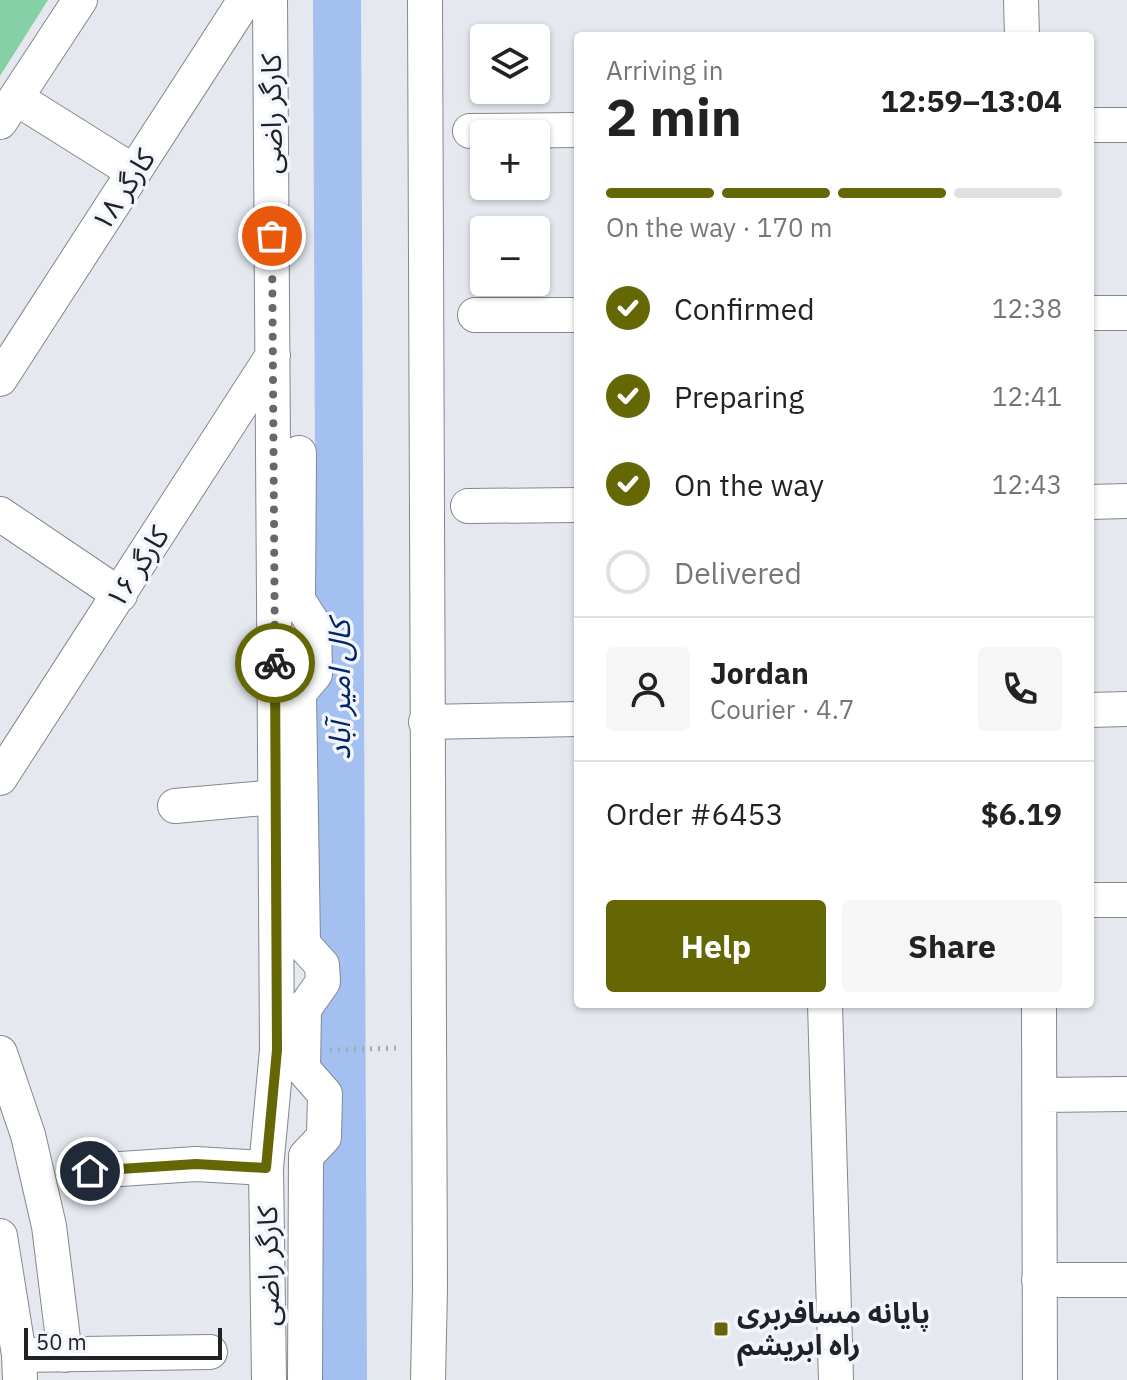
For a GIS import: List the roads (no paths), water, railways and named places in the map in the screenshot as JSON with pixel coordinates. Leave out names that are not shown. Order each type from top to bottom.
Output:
[{"type":"street","points":[[80,0],[8,110],[134,172]]},
{"type":"street","name":"کارگر ۱۸","points":[[0,379],[245,0]]},
{"type":"street","name":"کارگر راضی","points":[[269,1380],[266,1168],[277,1050],[270,0]]},
{"type":"street","points":[[425,0],[428,1380]]},
{"type":"street","points":[[1021,0],[1022,32]]},
{"type":"street","points":[[1094,125],[1127,125]]},
{"type":"street","points":[[550,130],[574,130]]},
{"type":"street","points":[[1094,313],[1127,313]]},
{"type":"street","points":[[475,315],[574,315]]},
{"type":"street","name":"کارگر ۱۶","points":[[0,778],[273,355]]},
{"type":"street","points":[[299,453],[298,600],[314,625],[315,674],[299,693],[303,944],[322,965],[323,982],[304,1009],[303,1069],[325,1094],[324,1137],[306,1156],[305,1380]]},
{"type":"street","points":[[1094,502],[1127,501]]},
{"type":"street","points":[[468,506],[574,505]]},
{"type":"street","points":[[0,514],[120,595]]},
{"type":"street","points":[[1094,710],[1127,709]]},
{"type":"street","points":[[426,722],[574,719]]},
{"type":"street","points":[[175,806],[276,797]]},
{"type":"street","points":[[1094,900],[1127,900]]},
{"type":"street","points":[[825,1008],[836,1380]]},
{"type":"street","points":[[1039,1008],[1040,1380]]},
{"type":"street","points":[[0,1053],[28,1135],[49,1226],[65,1355]]},
{"type":"street","points":[[1041,1095],[1127,1094]]},
{"type":"street","points":[[90,1171],[196,1164],[266,1168]]},
{"type":"street","points":[[0,1236],[14,1370],[65,1355],[210,1352]]},
{"type":"street","points":[[1039,1280],[1127,1280]]},
{"type":"waterway","name":"کال امیر آباد","points":[[337,0],[343,1380]]},
{"type":"place","name":"پایانه مسافربری راه ابریشم","points":[[721,1329]]}]
